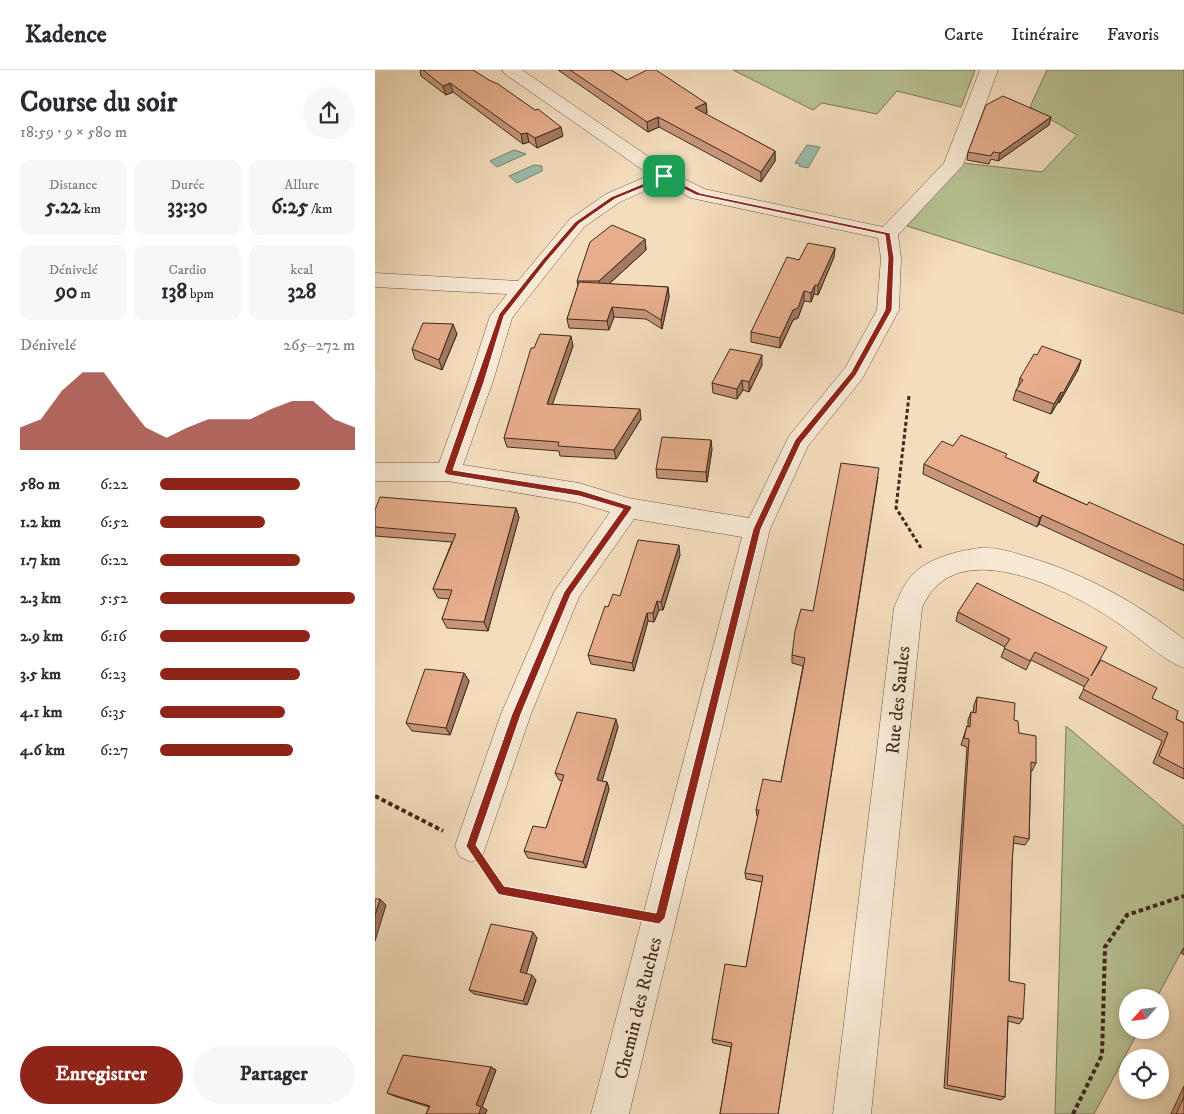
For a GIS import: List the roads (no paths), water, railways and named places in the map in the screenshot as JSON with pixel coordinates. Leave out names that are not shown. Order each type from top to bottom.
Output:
[{"type":"street","points":[[511,70],[664,176],[698,194],[888,234],[953,165],[989,70]]},
{"type":"street","points":[[448,472],[481,382],[501,316],[577,223],[613,198],[664,176]]},
{"type":"street","name":"Chemin des Ruches","points":[[610,1114],[757,529],[798,442],[854,373],[888,310],[891,258],[888,234]]},
{"type":"street","points":[[375,280],[523,288]]},
{"type":"street","points":[[375,472],[448,472],[579,493],[628,508],[757,529]]},
{"type":"street","points":[[471,846],[517,714],[568,592],[628,508]]},
{"type":"street","name":"Rue des Saules","points":[[853,1114],[908,608],[919,586],[936,572],[960,561],[991,558],[1037,570],[1102,598],[1164,640],[1184,656]]}]
